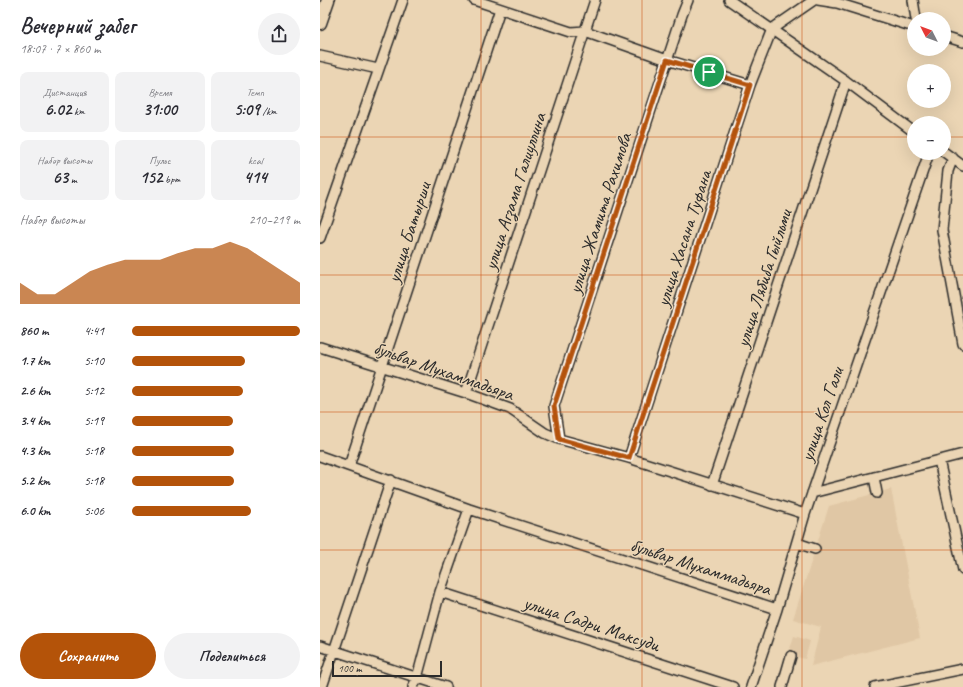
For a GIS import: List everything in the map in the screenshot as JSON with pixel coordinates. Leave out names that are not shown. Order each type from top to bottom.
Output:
[{"type":"main road","points":[[320,23],[328,0]]},
{"type":"street","points":[[320,238],[403,0]]},
{"type":"street","points":[[474,0],[571,32],[585,31],[667,60],[750,85]]},
{"type":"street","name":"улица Агзама Галиуллина","points":[[466,393],[595,0]]},
{"type":"street","name":"улица Жамита Рахимова","points":[[559,439],[554,406],[688,0]]},
{"type":"street","points":[[729,0],[846,81],[907,127]]},
{"type":"street","points":[[772,29],[814,0]]},
{"type":"street","points":[[818,0],[827,0],[907,25]]},
{"type":"street","points":[[913,0],[915,12]]},
{"type":"street","name":"улица Батырши","points":[[349,466],[500,9]]},
{"type":"street","name":"улица Хасана Туфана","points":[[629,458],[750,85],[772,29]]},
{"type":"street","points":[[951,38],[963,42]]},
{"type":"street","points":[[320,56],[378,69]]},
{"type":"street","name":"улица Лябиба Гыйльми","points":[[712,486],[846,81]]},
{"type":"street","points":[[963,166],[953,158],[948,171],[942,230],[963,344]]},
{"type":"street","name":"улица Кол Гали","points":[[751,687],[777,609],[812,493],[928,160]]},
{"type":"street","name":"бульвар Мухаммадьяра","points":[[320,347],[466,393],[510,409],[545,433],[559,439],[629,458],[712,486],[805,514]]},
{"type":"street","points":[[812,493],[963,454]]},
{"type":"street","name":"бульвар Мухаммадьяра","points":[[320,456],[469,509],[777,609]]},
{"type":"street","points":[[939,460],[963,570]]},
{"type":"street","points":[[874,477],[877,493]]},
{"type":"street","points":[[322,687],[391,480]]},
{"type":"street","points":[[413,687],[417,678],[440,592],[469,509]]},
{"type":"street","points":[[797,543],[815,549]]},
{"type":"street","name":"улица Садри Максуди","points":[[440,592],[733,687]]},
{"type":"street","points":[[320,646],[446,687]]},
{"type":"street","points":[[782,687],[791,656]]},
{"type":"street","points":[[875,687],[893,685],[963,669]]},
{"type":"shaded area","points":[[891,489],[920,638],[811,666],[821,627],[793,619],[829,506]]},
{"type":"shaded area","points":[[794,636],[810,641],[805,659],[788,655]]},
{"type":"route","points":[[667,60],[709,72],[750,85],[629,458],[559,439],[554,406],[667,60]]}]
